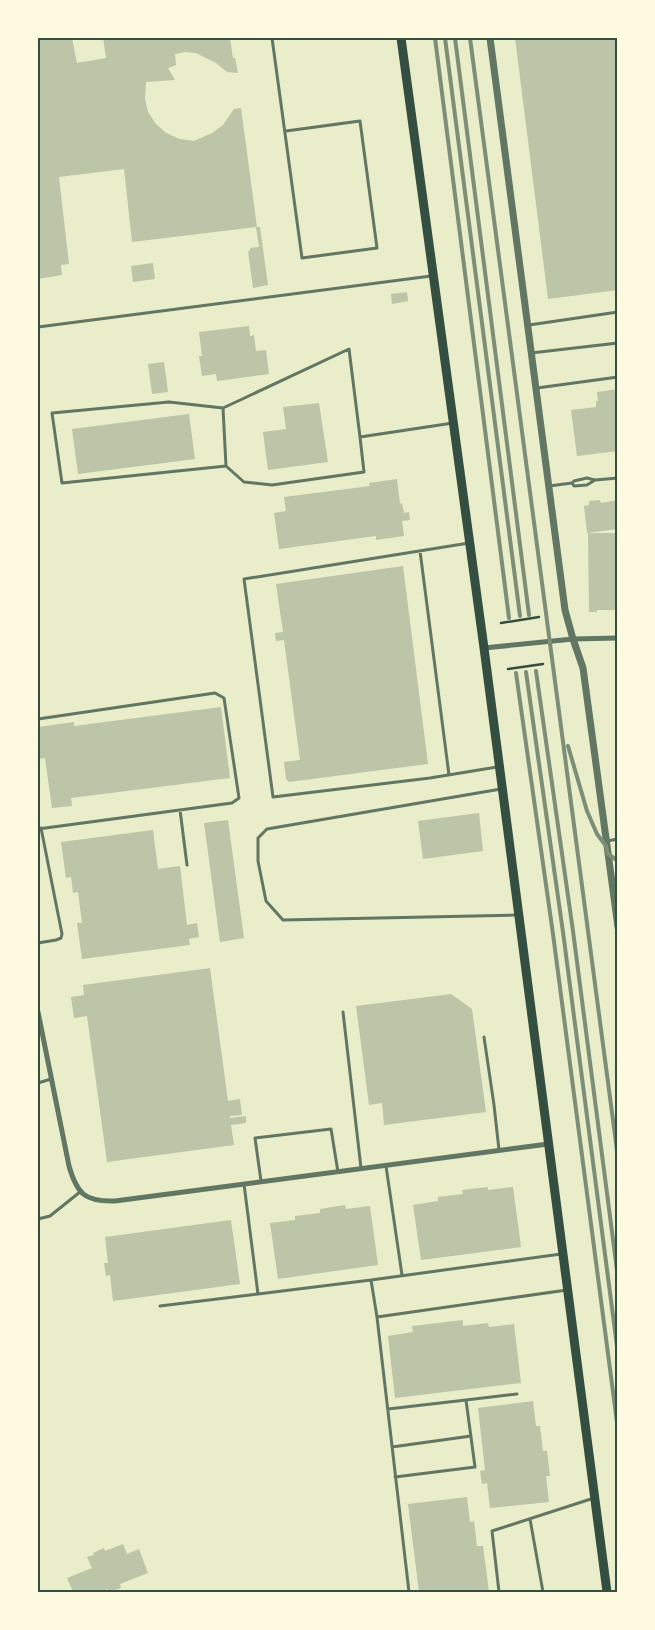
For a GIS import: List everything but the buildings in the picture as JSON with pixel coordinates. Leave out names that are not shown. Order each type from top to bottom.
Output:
[{"type":"main road","points":[[401,38],[484,648],[607,1592]]},
{"type":"street","points":[[490,38],[566,614],[583,668],[618,926]]},
{"type":"street","points":[[484,648],[573,639],[618,638]]},
{"type":"street","points":[[38,1012],[73,1180],[80,1192],[101,1202],[548,1144]]},
{"type":"lane","points":[[272,38],[302,258],[376,248],[360,121],[286,131]]},
{"type":"lane","points":[[38,327],[433,276]]},
{"type":"lane","points":[[528,326],[618,312]]},
{"type":"lane","points":[[531,353],[618,343]]},
{"type":"lane","points":[[223,408],[226,466],[244,482],[272,486],[364,472],[349,349],[223,408],[168,402],[52,413],[62,483],[226,466]]},
{"type":"lane","points":[[536,388],[618,377]]},
{"type":"lane","points":[[360,437],[453,423]]},
{"type":"lane","points":[[549,486],[572,483],[587,478],[595,480],[618,478]]},
{"type":"lane","points":[[572,483],[574,486],[587,485],[595,480]]},
{"type":"lane","points":[[470,543],[244,579],[272,797],[499,766]]},
{"type":"lane","points":[[420,551],[449,774]]},
{"type":"lane","points":[[38,719],[215,693],[224,698],[239,798],[232,803],[39,828],[62,934],[61,938],[56,940],[38,943]]},
{"type":"lane","points":[[502,789],[266,829],[258,838],[258,861],[266,901],[283,920],[518,915]]},
{"type":"lane","points":[[180,810],[188,865]]},
{"type":"lane","points":[[606,841],[618,840]]},
{"type":"lane","points":[[343,1012],[361,1168]]},
{"type":"lane","points":[[484,1037],[499,1150]]},
{"type":"lane","points":[[38,1083],[52,1079]]},
{"type":"lane","points":[[261,1182],[255,1138],[331,1129],[338,1172]]},
{"type":"lane","points":[[386,1165],[402,1275]]},
{"type":"lane","points":[[244,1184],[258,1294]]},
{"type":"lane","points":[[38,1219],[50,1216],[80,1192]]},
{"type":"lane","points":[[160,1306],[562,1254]]},
{"type":"lane","points":[[370,1280],[377,1317],[408,1592]]},
{"type":"lane","points":[[377,1317],[567,1290]]},
{"type":"lane","points":[[388,1409],[517,1394]]},
{"type":"lane","points":[[395,1477],[475,1467],[466,1400]]},
{"type":"lane","points":[[392,1447],[471,1436]]},
{"type":"lane","points":[[499,1592],[492,1531],[594,1498]]},
{"type":"lane","points":[[530,1519],[543,1592]]},
{"type":"path","points":[[501,623],[539,617]]},
{"type":"path","points":[[508,668],[543,664]]},
{"type":"railway","points":[[435,38],[509,618]]},
{"type":"railway","points":[[445,38],[520,616]]},
{"type":"railway","points":[[455,38],[529,615]]},
{"type":"railway","points":[[470,38],[618,1158]]},
{"type":"railway","points":[[536,671],[573,931],[618,1278]]},
{"type":"railway","points":[[526,672],[563,932],[618,1354]]},
{"type":"railway","points":[[516,673],[553,934],[618,1430]]},
{"type":"railway","points":[[568,746],[587,811],[597,834],[606,846],[608,854],[618,861]]}]
